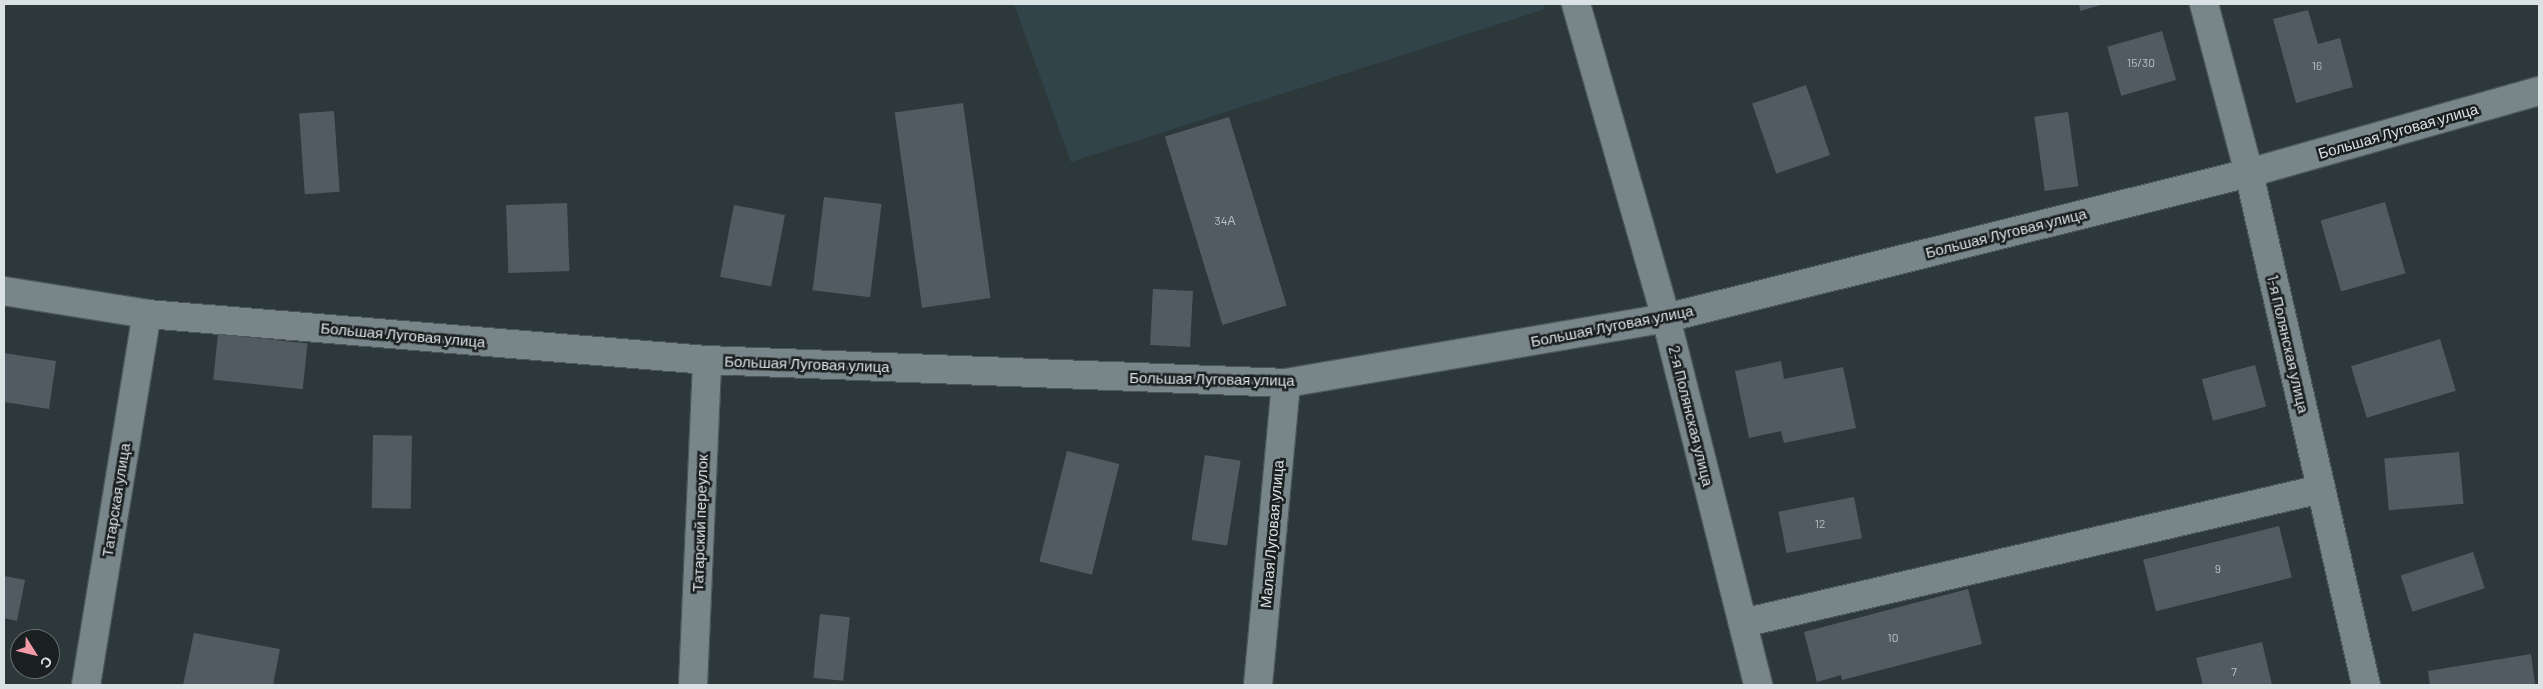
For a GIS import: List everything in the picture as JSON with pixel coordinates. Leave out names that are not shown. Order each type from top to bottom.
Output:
[{"type":"street","name":"2-я Полянская улица","points":[[1576,4],[1666,318],[1758,685]]},
{"type":"street","name":"1-я Полянская улица","points":[[2204,4],[2249,173],[2366,685]]},
{"type":"street","name":"Большая Луговая улица","points":[[4,291],[147,314],[707,360],[1286,383],[1666,318],[2249,173],[2539,91]]},
{"type":"street","name":"Татарская улица","points":[[86,685],[147,314]]},
{"type":"street","name":"Татарский переулок","points":[[693,685],[707,360]]},
{"type":"street","name":"Малая Луговая улица","points":[[1258,685],[1286,383]]},
{"type":"street","points":[[1743,623],[2321,489]]},
{"type":"shaded area","points":[[1014,4],[1544,4],[1545,9],[1071,162]]},
{"type":"building","points":[[2079,4],[2104,4],[2080,11]]},
{"type":"building","points":[[2308,10],[2318,44],[2340,38],[2353,87],[2296,103],[2273,19]]},
{"type":"building","points":[[2162,31],[2176,80],[2121,96],[2107,47]]},
{"type":"building","points":[[1806,85],[1830,155],[1776,174],[1752,104]]},
{"type":"building","points":[[963,103],[990,298],[922,308],[895,113]]},
{"type":"building","points":[[334,111],[340,192],[305,194],[299,113]]},
{"type":"building","points":[[2068,112],[2078,186],[2045,191],[2034,117]]},
{"type":"building","points":[[1229,117],[1287,305],[1223,325],[1165,137]]},
{"type":"building","points":[[824,197],[882,204],[870,297],[813,290]]},
{"type":"building","points":[[2385,202],[2405,273],[2341,292],[2321,220]]},
{"type":"building","points":[[567,203],[569,271],[508,273],[506,205]]},
{"type":"building","points":[[734,205],[785,215],[771,287],[720,277]]},
{"type":"building","points":[[1153,289],[1193,291],[1190,347],[1150,345]]},
{"type":"building","points":[[218,334],[308,343],[303,389],[213,380]]},
{"type":"building","points":[[2440,339],[2456,391],[2367,418],[2351,366]]},
{"type":"building","points":[[4,353],[56,361],[49,409],[4,402]]},
{"type":"building","points":[[1781,361],[1784,379],[1843,367],[1856,428],[1784,443],[1781,431],[1749,438],[1735,371]]},
{"type":"building","points":[[2255,365],[2266,407],[2213,421],[2202,379]]},
{"type":"building","points":[[373,435],[412,436],[411,509],[372,508]]},
{"type":"building","points":[[1067,451],[1119,464],[1092,575],[1039,562]]},
{"type":"building","points":[[2459,452],[2464,504],[2389,510],[2384,459]]},
{"type":"building","points":[[1205,455],[1241,461],[1227,546],[1192,540]]},
{"type":"building","points":[[1854,497],[1862,538],[1786,553],[1778,512]]},
{"type":"building","points":[[2279,526],[2292,577],[2156,611],[2143,560]]},
{"type":"building","points":[[2473,552],[2485,588],[2412,612],[2401,575]]},
{"type":"building","points":[[4,576],[25,580],[17,621],[4,618]]},
{"type":"building","points":[[1968,589],[1982,644],[1842,680],[1841,675],[1817,682],[1804,632]]},
{"type":"building","points":[[820,614],[850,617],[843,681],[813,678]]},
{"type":"building","points":[[194,633],[280,649],[273,685],[183,685]]},
{"type":"building","points":[[2262,642],[2272,685],[2203,685],[2196,658]]},
{"type":"building","points":[[2531,654],[2535,685],[2430,685],[2428,671]]}]
